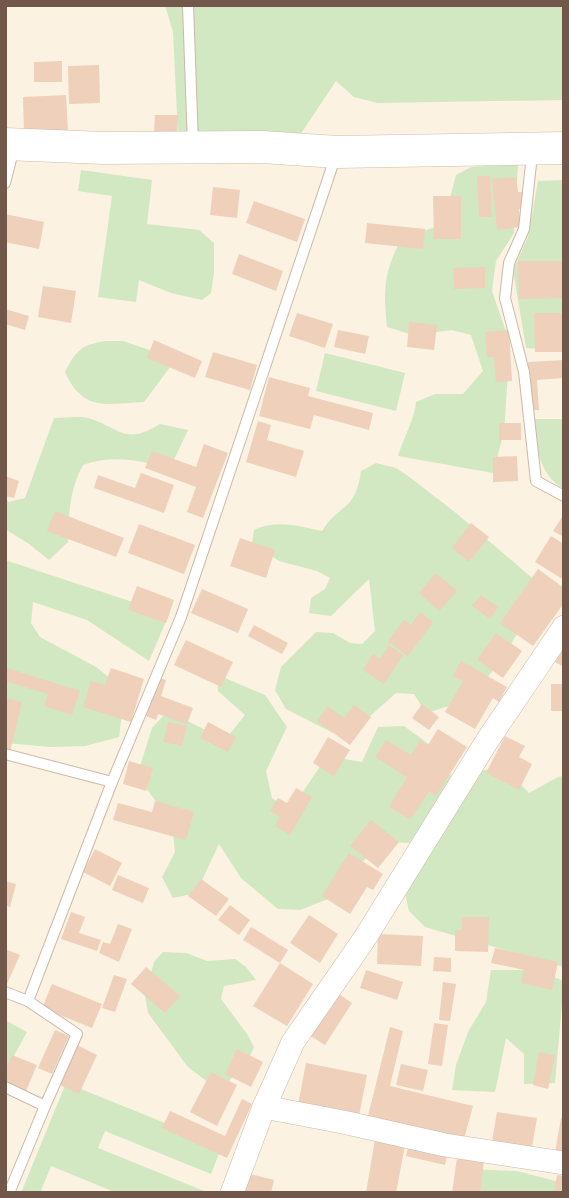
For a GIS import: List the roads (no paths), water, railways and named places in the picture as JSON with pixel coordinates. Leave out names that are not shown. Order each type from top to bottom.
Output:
[{"type":"street","points":[[10,144],[104,148],[262,147],[337,152],[564,148]]},
{"type":"street","points":[[232,1193],[264,1107],[293,1042],[365,938],[480,752],[564,627]]},
{"type":"street","points":[[264,1107],[445,1145],[564,1163]]},
{"type":"lane","points":[[188,5],[193,147]]},
{"type":"lane","points":[[5,183],[10,144]]},
{"type":"lane","points":[[529,148],[531,163],[524,229],[509,263],[505,298],[524,372],[536,481],[564,496]]},
{"type":"lane","points":[[28,1001],[112,782],[181,617],[337,152]]},
{"type":"lane","points":[[5,754],[112,782]]},
{"type":"lane","points":[[5,992],[28,1001],[77,1034],[9,1193]]},
{"type":"lane","points":[[5,1087],[45,1105]]}]
